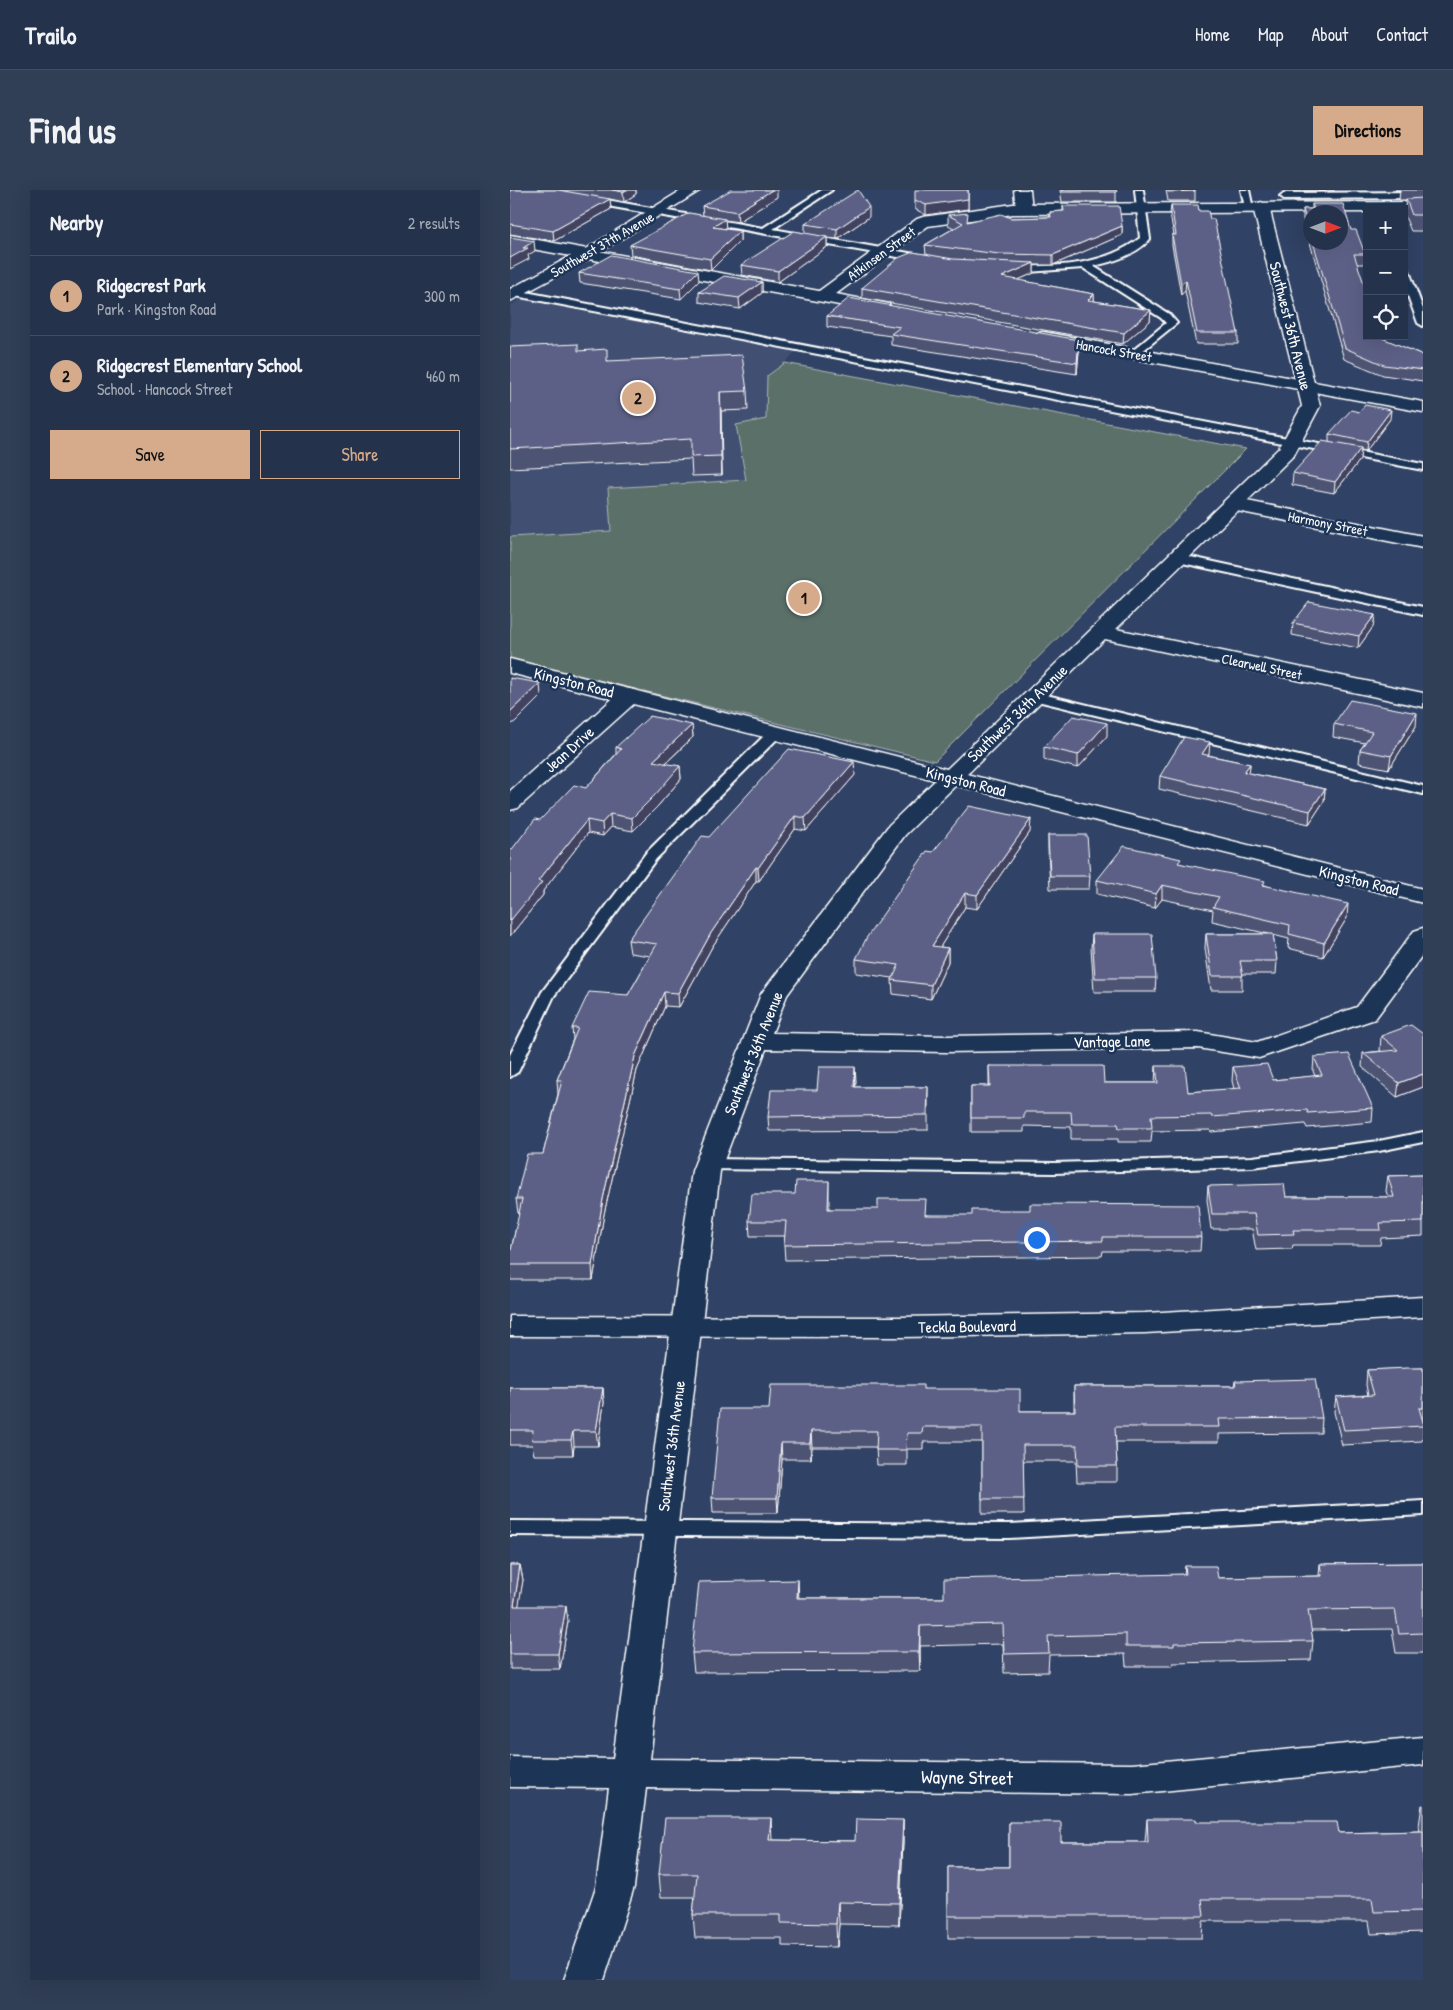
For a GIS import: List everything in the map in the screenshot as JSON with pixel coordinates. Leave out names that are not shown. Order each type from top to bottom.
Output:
[{"type":"street","name":"Southwest 37th Avenue","points":[[512,294],[586,254],[693,190]]},
{"type":"street","points":[[1022,190],[1024,208]]},
{"type":"street","name":"Atkinsen Street","points":[[822,297],[923,222],[1024,208],[1142,207],[1268,199],[1363,207]]},
{"type":"street","name":"Southwest 36th Avenue","points":[[584,1980],[616,1887],[708,1164],[774,994],[897,830],[1288,451],[1311,406],[1268,199]]},
{"type":"street","name":"Atkinsen Street","points":[[1408,207],[1423,207]]},
{"type":"street","points":[[510,240],[900,311]]},
{"type":"street","name":"Hancock Street","points":[[1028,334],[1423,407]]},
{"type":"street","name":"Harmony Street","points":[[1233,504],[1423,542]]},
{"type":"street","name":"Clearwell Street","points":[[1100,632],[1423,700]]},
{"type":"street","name":"Kingston Road","points":[[510,666],[1423,896]]},
{"type":"street","name":"Jean Drive","points":[[510,803],[629,696]]},
{"type":"street","name":"Vantage Lane","points":[[756,1041],[946,1044],[1198,1040],[1259,1050],[1366,1013],[1423,936]]},
{"type":"street","name":"Teckla Boulevard","points":[[510,1326],[900,1327],[1145,1323],[1423,1307]]},
{"type":"street","name":"Wayne Street","points":[[510,1772],[1132,1779],[1423,1751]]},
{"type":"lane","points":[[764,231],[828,190]]},
{"type":"lane","points":[[1004,268],[1042,270],[1086,266],[1137,246],[1145,239],[1139,190]]},
{"type":"lane","points":[[1268,199],[1423,195]]},
{"type":"lane","points":[[583,199],[936,261]]},
{"type":"lane","points":[[1086,266],[1165,316],[1172,323],[1135,354]]},
{"type":"lane","points":[[1408,282],[1423,323]]},
{"type":"lane","points":[[512,294],[1423,467]]},
{"type":"lane","points":[[1177,558],[1423,611]]},
{"type":"lane","points":[[1034,696],[1423,790]]},
{"type":"lane","points":[[510,1072],[547,995],[651,856],[774,733]]},
{"type":"lane","points":[[708,1164],[1054,1168],[1242,1162],[1378,1146],[1423,1137]]},
{"type":"lane","points":[[510,1528],[1009,1531],[1423,1508]]},
{"type":"shaded area","points":[[521,299],[795,352],[785,363],[767,376],[766,419],[746,480],[608,488],[612,531],[510,537],[510,306]]},
{"type":"green space","points":[[785,363],[1246,449],[935,761],[510,659],[510,537],[611,531],[608,488],[746,480],[736,425],[766,419],[767,376]]},
{"type":"building","points":[[510,190],[558,190],[610,199],[553,231],[510,224]]},
{"type":"building","points":[[731,190],[772,190],[737,212],[702,206]]},
{"type":"building","points":[[858,190],[869,207],[837,229],[805,224]]},
{"type":"building","points":[[915,190],[968,190],[968,199],[926,205],[915,200]]},
{"type":"building","points":[[1062,190],[1116,190],[1117,192],[1062,192]]},
{"type":"building","points":[[1168,190],[1195,190],[1195,191],[1168,192]]},
{"type":"building","points":[[1423,198],[1423,215],[1412,215],[1406,199]]},
{"type":"building","points":[[1312,204],[1343,205],[1312,205]]},
{"type":"building","points":[[1171,205],[1198,205],[1199,211],[1208,211],[1210,219],[1214,219],[1238,333],[1197,333],[1186,280],[1181,284],[1172,235],[1176,235]]},
{"type":"building","points":[[1063,206],[1119,206],[1122,226],[1053,255],[999,254],[925,245],[963,223],[948,215],[968,213],[967,222],[1001,214],[1011,218],[1051,217],[1050,212],[1064,211]]},
{"type":"building","points":[[689,213],[725,219],[713,227],[740,231],[710,259],[630,245]]},
{"type":"building","points":[[1348,220],[1351,230],[1356,230],[1363,249],[1363,254],[1354,254],[1363,281],[1363,340],[1387,340],[1423,355],[1423,370],[1384,365],[1345,348],[1315,250],[1348,250]]},
{"type":"building","points":[[794,231],[827,237],[778,271],[741,265]]},
{"type":"building","points":[[510,237],[534,241],[523,248],[528,248],[510,258]]},
{"type":"building","points":[[913,252],[953,259],[1034,263],[1002,277],[1094,294],[1088,300],[1151,310],[1124,333],[862,288],[898,258]]},
{"type":"building","points":[[611,255],[698,271],[680,289],[579,273]]},
{"type":"building","points":[[724,276],[762,282],[739,298],[699,292]]},
{"type":"building","points":[[849,298],[1079,340],[1077,363],[891,334],[900,327],[827,316]]},
{"type":"building","points":[[578,344],[578,351],[607,349],[607,361],[742,355],[747,391],[720,392],[721,456],[691,457],[691,439],[510,449],[510,347]]},
{"type":"building","points":[[1365,405],[1391,410],[1367,442],[1329,434],[1351,410],[1359,412]]},
{"type":"building","points":[[1322,441],[1361,448],[1335,482],[1293,473]]},
{"type":"building","points":[[1309,602],[1375,615],[1359,636],[1293,623]]},
{"type":"building","points":[[510,678],[540,683],[510,712]]},
{"type":"building","points":[[1350,700],[1417,713],[1391,756],[1360,750],[1372,732],[1334,724]]},
{"type":"building","points":[[650,716],[692,725],[653,761],[680,766],[632,818],[610,814],[602,823],[587,820],[538,881],[542,882],[510,921],[510,852],[535,819],[540,820],[574,785],[586,788],[621,749],[616,747]]},
{"type":"building","points":[[1073,716],[1107,723],[1078,755],[1044,747]]},
{"type":"building","points":[[1184,737],[1210,742],[1202,754],[1250,764],[1244,772],[1325,789],[1310,811],[1160,776]]},
{"type":"building","points":[[789,749],[854,762],[805,818],[795,816],[758,868],[756,867],[711,933],[678,993],[664,992],[635,1056],[603,1199],[592,1265],[510,1265],[510,1255],[522,1199],[516,1199],[527,1154],[543,1154],[562,1080],[557,1080],[578,1028],[572,1028],[589,992],[628,995],[657,944],[628,940],[702,836],[709,837]]},
{"type":"building","points":[[969,806],[1031,819],[977,895],[965,893],[932,946],[948,948],[931,985],[892,980],[899,965],[856,959],[867,937],[927,851],[933,852]]},
{"type":"building","points":[[1048,835],[1087,835],[1090,876],[1050,876]]},
{"type":"building","points":[[1124,846],[1181,859],[1178,863],[1265,881],[1263,885],[1348,904],[1324,943],[1289,934],[1290,925],[1213,907],[1219,897],[1162,885],[1156,894],[1097,880]]},
{"type":"building","points":[[1092,934],[1152,934],[1156,978],[1095,978]]},
{"type":"building","points":[[1206,934],[1273,934],[1277,961],[1240,961],[1243,976],[1212,976]]},
{"type":"building","points":[[1411,1025],[1423,1034],[1423,1074],[1399,1083],[1363,1053],[1398,1050],[1381,1036]]},
{"type":"building","points":[[1349,1054],[1373,1108],[1308,1113],[1307,1110],[1212,1117],[1211,1115],[1151,1116],[1152,1128],[1119,1128],[1118,1124],[1072,1124],[1071,1112],[1024,1112],[1024,1118],[971,1118],[971,1086],[990,1086],[989,1066],[1103,1066],[1104,1083],[1158,1083],[1156,1066],[1185,1066],[1188,1092],[1241,1088],[1233,1067],[1267,1064],[1273,1080],[1322,1075],[1314,1057]]},
{"type":"building","points":[[819,1067],[855,1067],[854,1087],[928,1087],[927,1115],[768,1117],[771,1090],[817,1090]]},
{"type":"building","points":[[1423,1175],[1423,1222],[1380,1223],[1381,1230],[1293,1230],[1294,1234],[1258,1235],[1254,1214],[1212,1214],[1208,1186],[1284,1184],[1286,1197],[1394,1197],[1388,1176]]},
{"type":"building","points":[[796,1181],[829,1181],[828,1209],[878,1209],[878,1199],[926,1199],[925,1215],[972,1215],[972,1210],[1030,1210],[1030,1204],[1198,1205],[1201,1237],[1103,1237],[1103,1241],[784,1245],[786,1221],[749,1221],[752,1194],[795,1194]]},
{"type":"building","points":[[1423,1368],[1423,1408],[1419,1408],[1423,1426],[1344,1430],[1336,1397],[1374,1395],[1367,1370]]},
{"type":"building","points":[[1315,1379],[1322,1418],[1219,1419],[1220,1427],[1115,1427],[1117,1466],[1078,1466],[1077,1445],[1023,1445],[1024,1499],[982,1499],[982,1427],[923,1427],[922,1433],[907,1433],[906,1450],[876,1450],[877,1431],[811,1431],[810,1443],[781,1443],[777,1498],[712,1498],[720,1409],[769,1409],[771,1385],[923,1385],[923,1389],[1020,1389],[1020,1411],[1075,1411],[1074,1386],[1236,1386],[1235,1381]]},
{"type":"building","points":[[510,1388],[603,1388],[596,1431],[573,1431],[571,1440],[532,1440],[533,1430],[510,1430]]},
{"type":"building","points":[[1423,1563],[1423,1633],[1399,1634],[1395,1609],[1308,1610],[1313,1641],[1174,1643],[1174,1646],[1126,1646],[1126,1634],[1048,1636],[1049,1653],[1004,1654],[1003,1624],[920,1626],[919,1652],[692,1653],[699,1582],[798,1580],[797,1598],[944,1598],[944,1579],[1186,1574],[1185,1566],[1216,1566],[1218,1578],[1322,1576],[1320,1564]]},
{"type":"building","points":[[510,1565],[520,1565],[514,1606],[566,1606],[558,1654],[510,1654]]},
{"type":"building","points":[[665,1818],[771,1818],[769,1840],[855,1841],[856,1819],[903,1820],[899,1903],[838,1902],[836,1924],[781,1923],[781,1915],[693,1915],[697,1874],[659,1874]]},
{"type":"building","points":[[1147,1819],[1196,1819],[1196,1822],[1337,1822],[1339,1833],[1423,1831],[1423,1911],[1374,1912],[1372,1899],[1202,1899],[1204,1916],[948,1916],[948,1867],[1009,1867],[1009,1822],[1061,1822],[1061,1842],[1148,1842]]},
{"type":"place","name":"Ridgecrest Elementary School","points":[[638,398]]},
{"type":"place","name":"Ridgecrest Park","points":[[804,598]]}]
